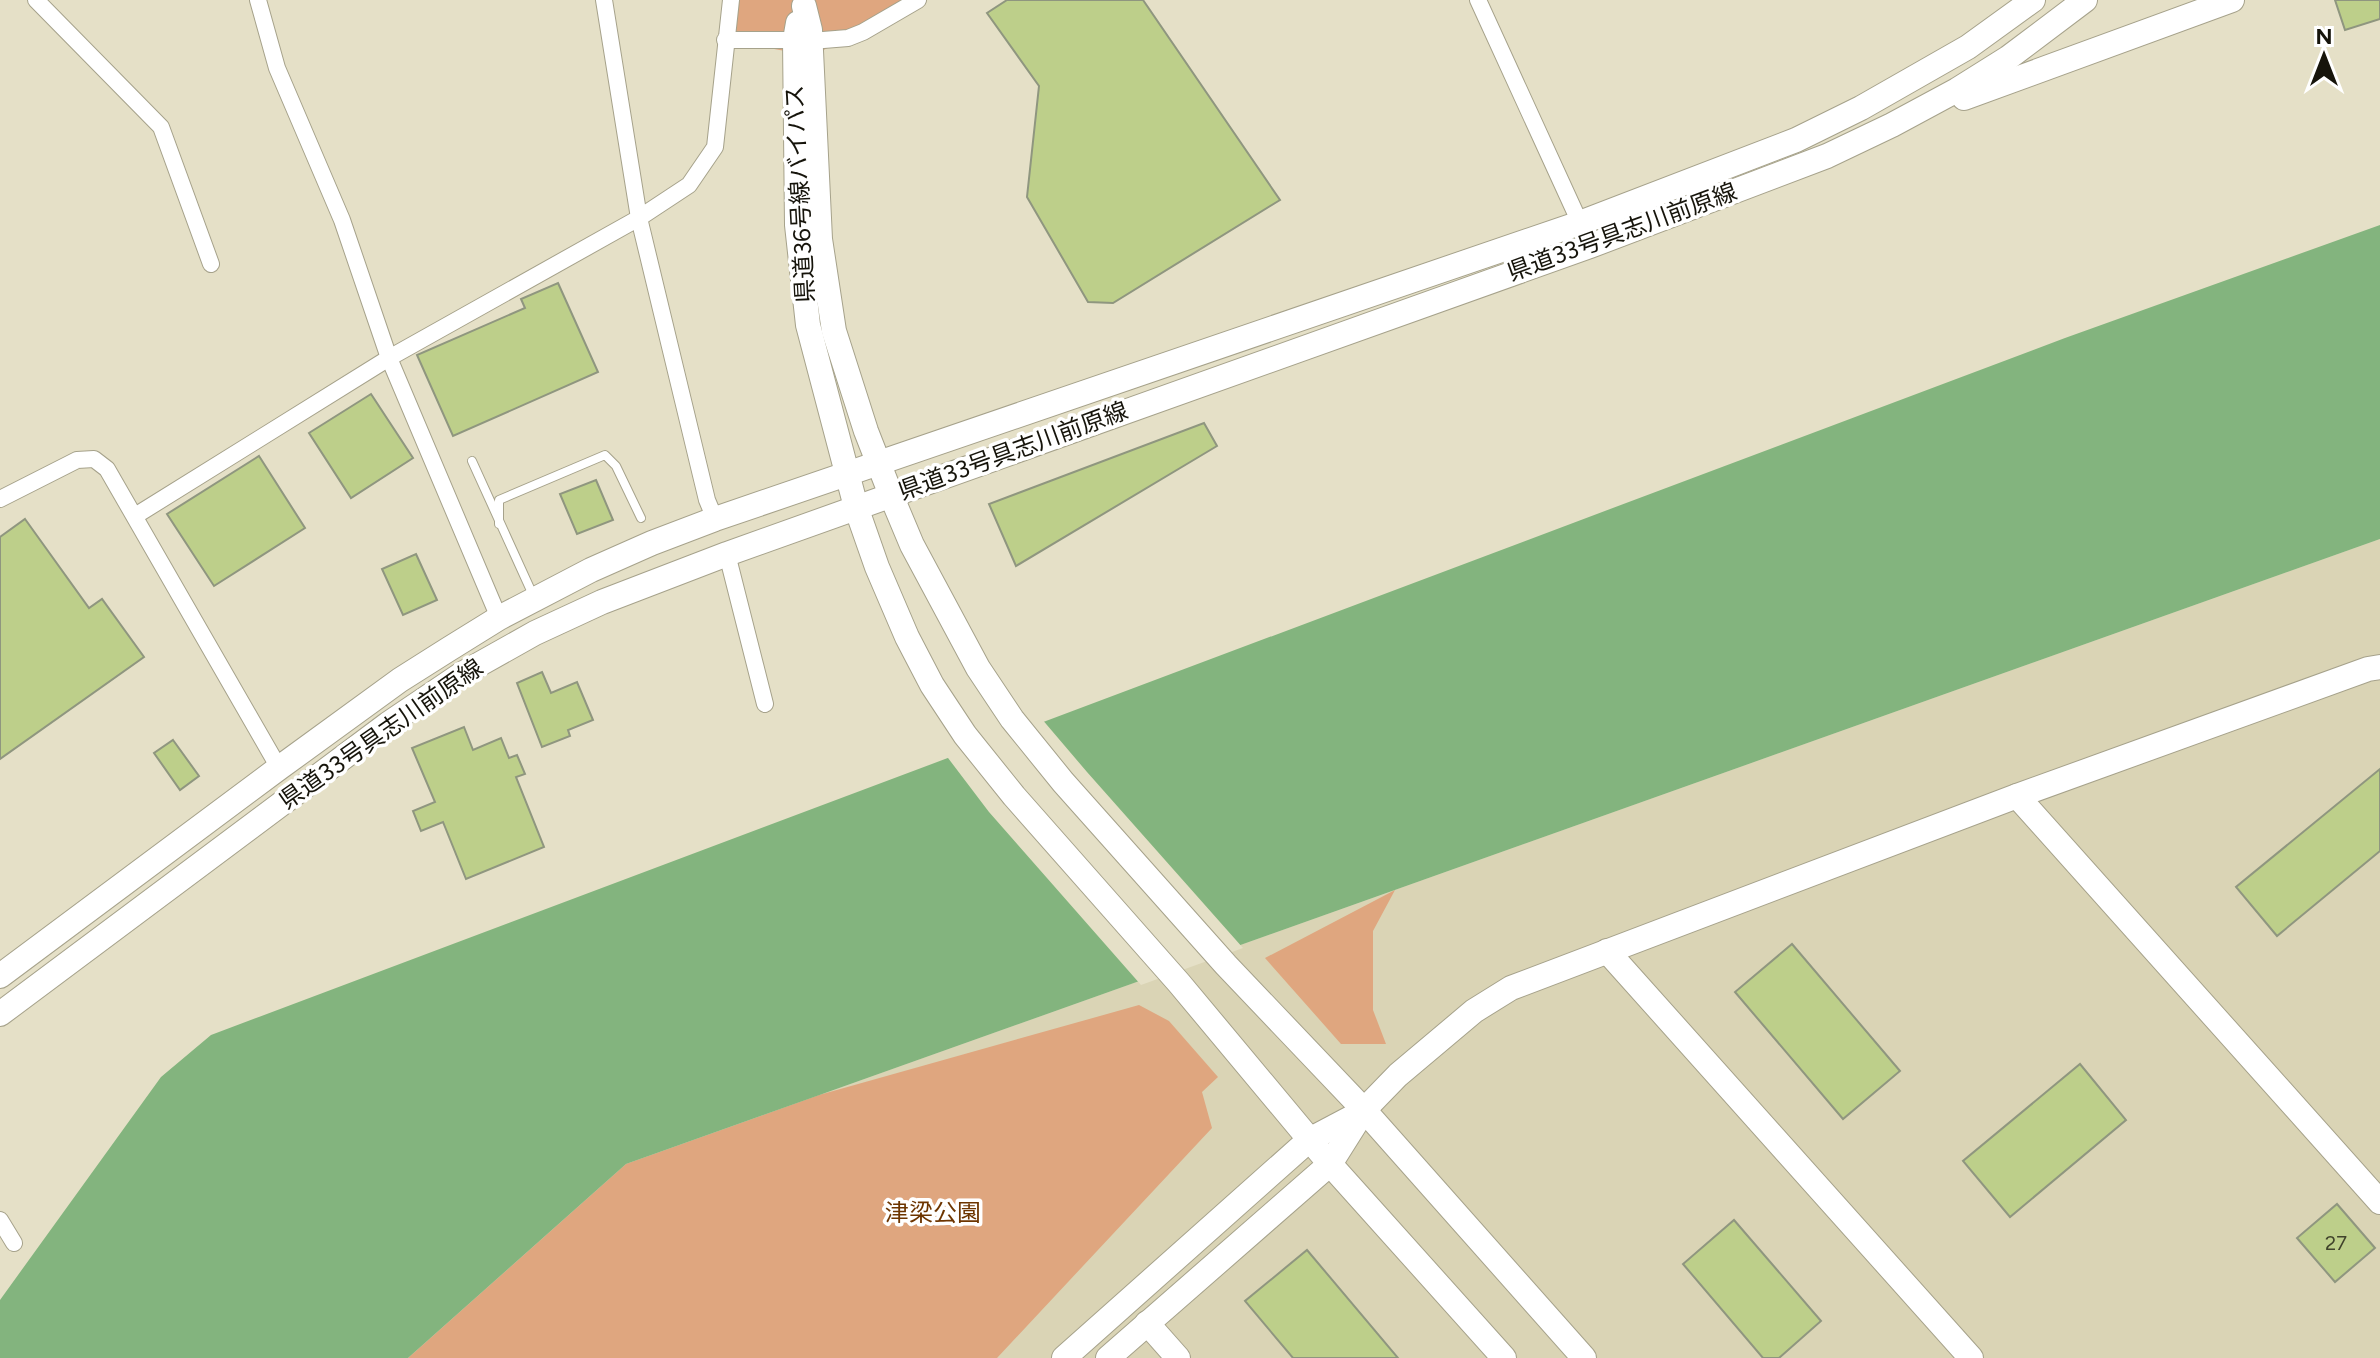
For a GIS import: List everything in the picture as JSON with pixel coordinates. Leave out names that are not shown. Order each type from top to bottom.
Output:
[{"type":"main road","name":"県道33号具志川前原線","points":[[0,1014],[388,724],[462,674],[535,633],[602,602],[727,554],[1590,246],[1827,156],[1957,90],[2008,58],[2085,0]]},
{"type":"main road","points":[[1892,125],[2232,0]]},
{"type":"main road","name":"県道33号具志川前原線","points":[[0,976],[400,680],[499,618],[652,543],[1580,223],[1809,134],[1968,47],[2018,5]]},
{"type":"main road","name":"県道36号線バイパス","points":[[805,23],[820,239],[834,331],[891,495],[949,618],[1012,719],[1063,782],[1226,965],[1364,1110],[1584,1358]]},
{"type":"main road","name":"県道36号線バイパス","points":[[805,23],[795,182],[803,296],[856,507],[877,567],[932,685],[965,735],[1070,860],[1179,983],[1309,1140],[1504,1358]]},
{"type":"main road","points":[[1108,1358],[1330,1164],[1364,1110],[1398,1075],[1474,1011],[1511,988],[2017,796],[2380,667]]},
{"type":"main road","points":[[2017,796],[2380,1202]]},
{"type":"main road","points":[[1607,951],[1971,1358]]},
{"type":"main road","points":[[1064,1358],[1309,1140],[1364,1110]]},
{"type":"main road","points":[[1147,1323],[1178,1358]]},
{"type":"street","points":[[36,0],[161,127],[211,264]]},
{"type":"street","points":[[258,0],[277,68],[342,220],[389,358],[499,618]]},
{"type":"street","points":[[604,0],[639,218],[707,500],[715,519]]},
{"type":"street","points":[[135,516],[389,358],[639,218],[689,185],[715,147],[731,0]]},
{"type":"street","points":[[1478,0],[1580,223]]},
{"type":"street","points":[[725,40],[805,23],[848,38],[909,3]]},
{"type":"street","points":[[0,499],[77,460],[94,459],[107,469],[279,768]]},
{"type":"street","points":[[727,554],[765,704]]},
{"type":"street","points":[[0,1220],[14,1243]]},
{"type":"lane","points":[[499,524],[499,500],[605,455],[616,466],[641,518]]},
{"type":"lane","points":[[472,461],[535,600]]},
{"type":"shaded area","points":[[2380,225],[2380,539],[626,1164],[408,1358],[0,1358],[0,1300],[161,1077],[211,1035],[2065,338]]},
{"type":"shaded area","points":[[2380,539],[2380,1358],[413,1358],[626,1164]]},
{"type":"green space","points":[[728,0],[905,0],[905,8],[812,56],[726,40]]},
{"type":"green space","points":[[1395,890],[1373,931],[1373,1010],[1386,1044],[1341,1044],[1265,958]]},
{"type":"green space","name":"津梁公園","points":[[1139,1005],[1169,1021],[1218,1077],[1202,1092],[1212,1128],[997,1358],[408,1358],[626,1164],[819,1095]]},
{"type":"pier","points":[[1041,718],[1243,948],[1141,985],[989,812],[945,754]]},
{"type":"building","points":[[1007,0],[1143,0],[1280,200],[1113,303],[1088,302],[1027,197],[1039,86],[987,13]]},
{"type":"building","points":[[2335,0],[2380,0],[2380,19],[2345,30]]},
{"type":"building","points":[[558,283],[598,372],[453,436],[417,355],[525,308],[521,299]]},
{"type":"building","points":[[371,394],[413,458],[351,498],[309,433]]},
{"type":"building","points":[[1204,423],[1217,446],[1016,566],[989,504]]},
{"type":"building","points":[[259,456],[305,528],[214,586],[167,514]]},
{"type":"building","points":[[596,480],[613,520],[577,534],[560,494]]},
{"type":"building","points":[[25,519],[89,608],[102,599],[144,657],[0,759],[0,537]]},
{"type":"building","points":[[416,554],[437,600],[403,615],[382,569]]},
{"type":"building","points":[[542,672],[551,693],[577,682],[593,720],[568,730],[570,736],[542,747],[517,683]]},
{"type":"building","points":[[464,727],[473,750],[501,738],[509,758],[517,755],[525,774],[516,777],[544,847],[466,879],[443,822],[421,831],[413,811],[435,802],[412,748]]},
{"type":"building","points":[[173,740],[199,776],[180,790],[154,753]]},
{"type":"building","points":[[2380,769],[2380,851],[2277,936],[2236,887]]},
{"type":"building","points":[[1792,944],[1900,1071],[1843,1119],[1735,992]]},
{"type":"building","points":[[2080,1064],[2126,1120],[2010,1217],[1963,1161]]},
{"type":"building","points":[[2337,1204],[2375,1248],[2335,1282],[2297,1238]]},
{"type":"building","points":[[1734,1220],[1821,1321],[1779,1358],[1763,1358],[1683,1264]]},
{"type":"building","points":[[1307,1250],[1398,1358],[1293,1358],[1245,1301]]}]
